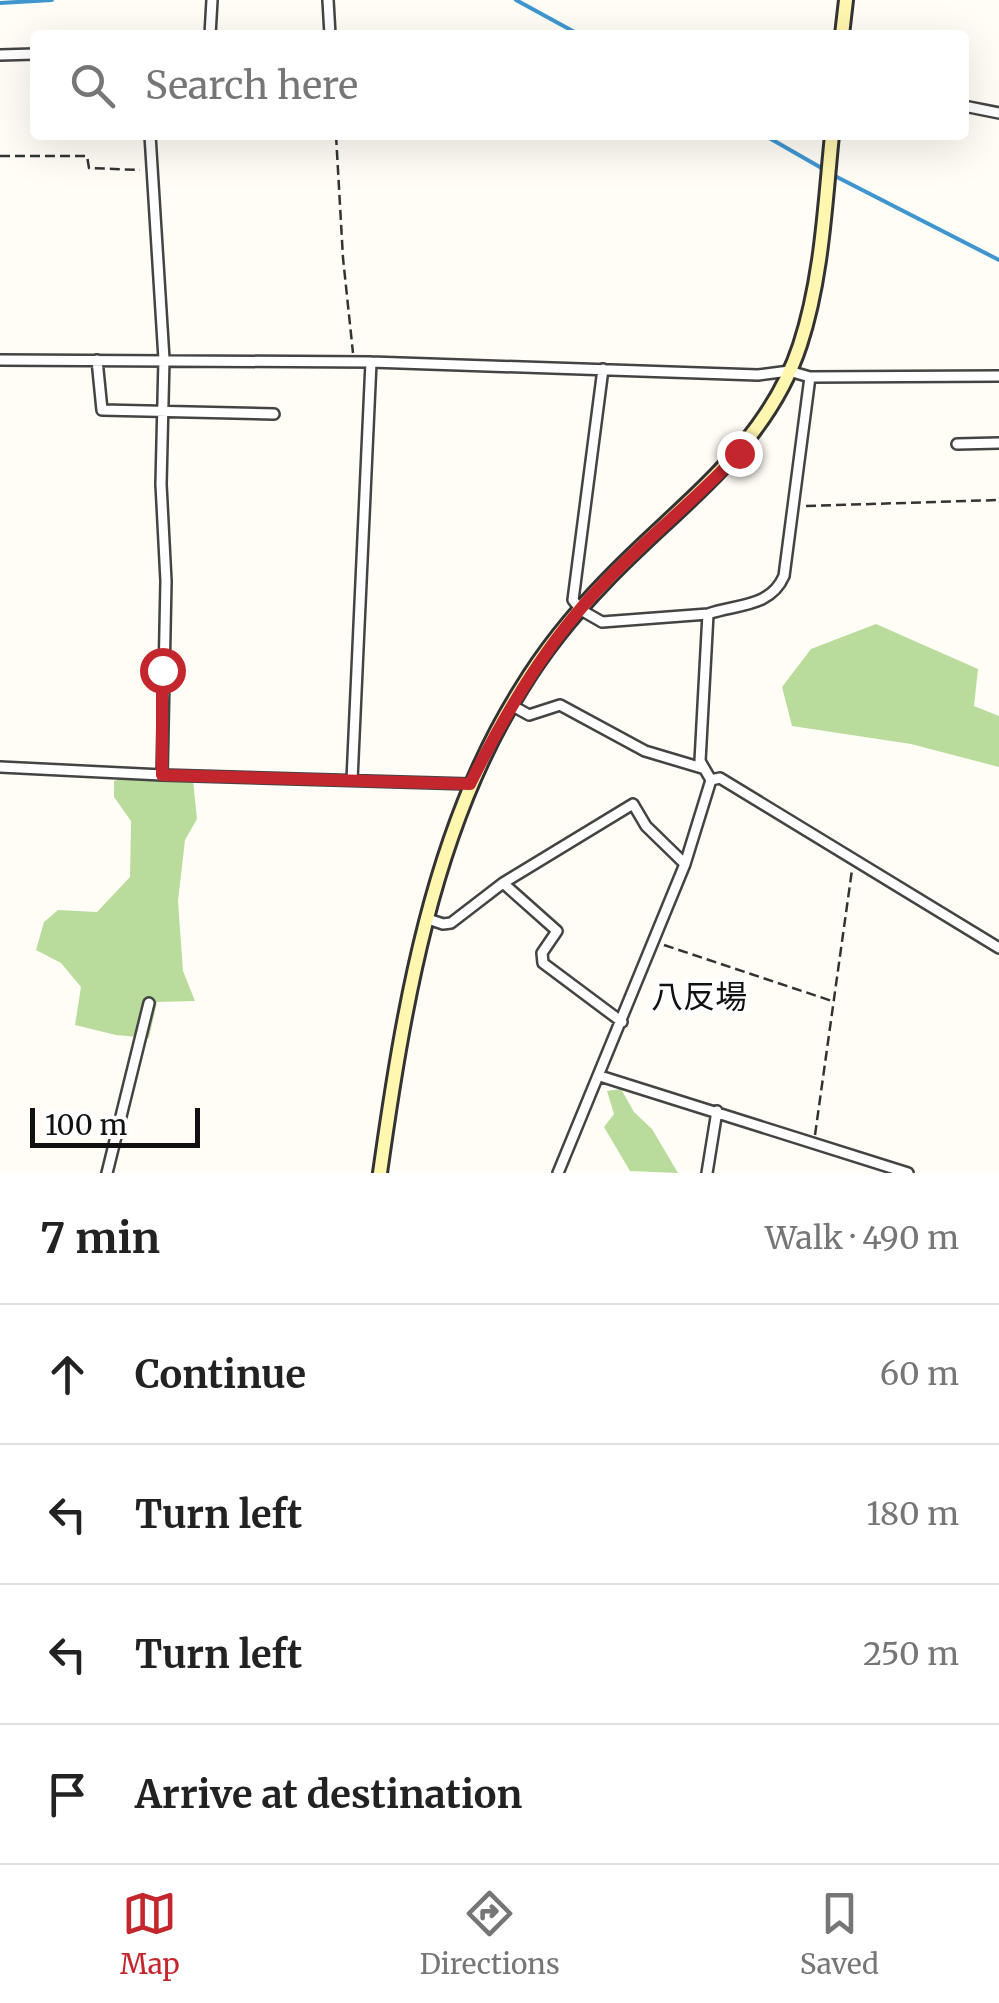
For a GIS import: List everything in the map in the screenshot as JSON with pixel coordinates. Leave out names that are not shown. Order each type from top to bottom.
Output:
[{"type":"street","points":[[210,30],[212,0]]},
{"type":"street","points":[[328,0],[330,30]]},
{"type":"street","points":[[843,30],[846,0]]},
{"type":"street","points":[[0,55],[30,54]]},
{"type":"street","points":[[969,107],[999,113]]},
{"type":"street","points":[[150,140],[164,359],[162,542],[166,581],[162,775]]},
{"type":"street","points":[[380,1173],[396,1065],[428,920],[447,847],[470,784],[511,706],[544,655],[606,581],[739,453],[766,415],[789,372],[810,310],[831,140]]},
{"type":"street","points":[[0,360],[371,362],[758,375],[789,372],[810,377],[999,376]]},
{"type":"street","points":[[97,360],[102,410],[274,414]]},
{"type":"street","points":[[352,780],[371,362]]},
{"type":"street","points":[[603,369],[574,600],[581,610],[602,622],[741,608],[778,589],[784,576],[810,377]]},
{"type":"street","points":[[957,444],[999,444]]},
{"type":"street","points":[[708,614],[701,730],[702,768],[711,780]]},
{"type":"street","points":[[511,706],[528,715],[560,705],[645,751],[702,768]]},
{"type":"street","points":[[0,767],[470,784]]},
{"type":"street","points":[[711,780],[720,778],[999,948]]},
{"type":"street","points":[[558,1173],[685,864],[711,780]]},
{"type":"street","points":[[428,920],[451,922],[502,884],[632,804],[646,826],[685,864]]},
{"type":"street","points":[[502,884],[557,931],[542,953],[544,963],[622,1022]]},
{"type":"street","points":[[107,1173],[149,1002]]},
{"type":"street","points":[[600,1076],[908,1173]]},
{"type":"street","points":[[707,1173],[717,1111]]},
{"type":"path","points":[[336,140],[354,362]]},
{"type":"path","points":[[0,156],[88,156],[89,168],[152,171]]},
{"type":"path","points":[[792,507],[999,500]]},
{"type":"path","points":[[814,1141],[853,859]]},
{"type":"path","points":[[654,941],[834,1002]]},
{"type":"green space","points":[[876,624],[978,669],[974,706],[999,716],[999,767],[911,744],[792,726],[782,687],[811,649]]},
{"type":"green space","points":[[127,777],[193,780],[197,819],[185,840],[178,901],[183,971],[195,1001],[157,1002],[149,1038],[75,1025],[81,987],[61,963],[36,950],[44,922],[58,910],[97,912],[130,877],[131,821],[114,797],[114,781]]},
{"type":"green space","points":[[621,1089],[634,1112],[652,1129],[678,1173],[630,1171],[604,1127],[614,1114],[607,1091]]},
{"type":"waterway","points":[[0,3],[52,0]]},
{"type":"waterway","points":[[516,0],[571,30]]},
{"type":"waterway","points":[[773,140],[825,170]]},
{"type":"waterway","points":[[833,175],[999,260]]},
{"type":"district","name":"八反場","points":[[699,997]]},
{"type":"route","points":[[162,670],[162,775],[470,784],[500,724],[544,655],[606,581],[739,453]]}]
